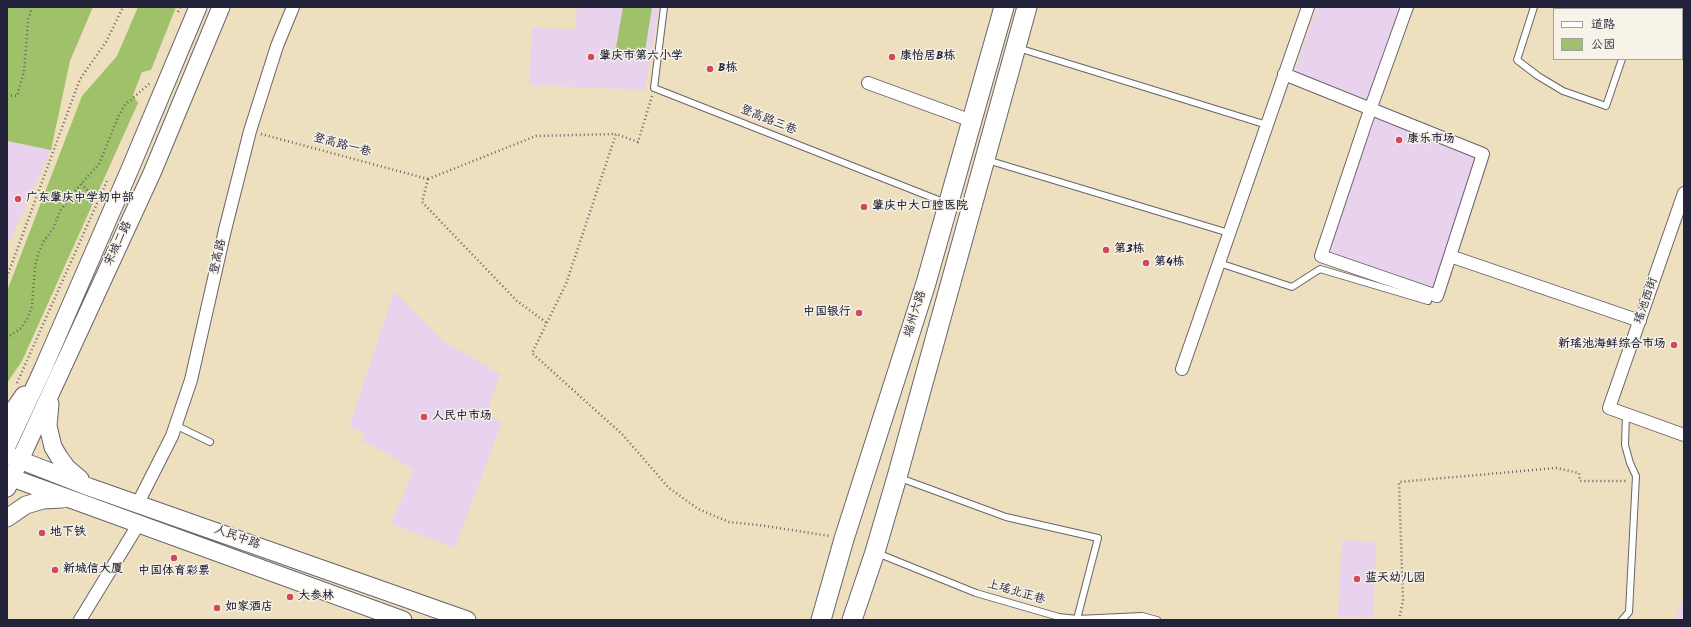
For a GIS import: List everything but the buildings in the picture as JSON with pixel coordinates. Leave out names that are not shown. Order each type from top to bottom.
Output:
[{"type":"main road","name":"宋城二路","points":[[7,446],[42,371],[155,112],[198,7]]},
{"type":"main road","name":"宋城二路","points":[[9,480],[13,457],[52,390],[152,173],[221,7]]},
{"type":"main road","name":"端州六路","points":[[821,620],[844,539],[926,283],[1004,7]]},
{"type":"main road","name":"端州六路","points":[[852,620],[875,552],[897,477],[1027,7]]},
{"type":"main road","points":[[7,415],[15,408],[42,371]]},
{"type":"main road","points":[[52,390],[48,426],[53,447],[67,468],[88,487]]},
{"type":"main road","name":"人民中路","points":[[13,457],[88,487],[138,503],[467,620]]},
{"type":"main road","name":"人民中路","points":[[9,480],[66,498],[398,619]]},
{"type":"main road","points":[[7,518],[26,505],[43,500],[66,498]]},
{"type":"street","name":"登高路","points":[[138,503],[172,436],[191,380],[225,230],[250,132],[277,46],[293,7]]},
{"type":"street","points":[[1182,369],[1308,7]]},
{"type":"street","points":[[1284,74],[1370,110],[1483,154],[1437,296],[1321,256],[1370,110],[1407,7]]},
{"type":"street","points":[[868,83],[972,121]]},
{"type":"street","name":"瑶池西街","points":[[1626,414],[1609,408],[1684,193]]},
{"type":"street","points":[[1450,256],[1640,321]]},
{"type":"street","points":[[1626,414],[1684,435]]},
{"type":"street","points":[[80,620],[138,524]]},
{"type":"lane","points":[[654,88],[664,7]]},
{"type":"lane","points":[[1534,7],[1517,60],[1538,76],[1563,91],[1606,106],[1622,60]]},
{"type":"lane","points":[[1016,48],[1267,125]]},
{"type":"lane","name":"登高路三巷","points":[[654,88],[949,205]]},
{"type":"lane","points":[[985,159],[1229,233]]},
{"type":"lane","points":[[1219,263],[1292,287],[1320,269],[1428,301]]},
{"type":"lane","points":[[1622,620],[1629,612],[1636,481],[1636,476],[1630,463],[1626,445],[1626,414]]},
{"type":"lane","points":[[176,425],[210,442]]},
{"type":"lane","points":[[897,477],[1006,517],[1098,538],[1078,618]]},
{"type":"lane","name":"上瑶北正巷","points":[[875,552],[976,593],[1059,617],[1078,618],[1142,616],[1157,620]]},
{"type":"path","points":[[7,95],[17,96],[24,72],[28,21],[32,7]]},
{"type":"path","points":[[7,277],[80,79],[106,42],[123,7]]},
{"type":"path","points":[[177,14],[180,7]]},
{"type":"path","points":[[7,338],[21,328],[27,319],[32,306],[39,251],[53,229],[60,211],[99,164],[119,115],[125,105],[150,82],[147,89]]},
{"type":"path","points":[[547,323],[516,301],[422,202],[428,179],[536,136],[616,134],[638,142],[654,88]]},
{"type":"path","name":"登高路一巷","points":[[250,132],[428,179]]},
{"type":"path","points":[[616,134],[566,284],[532,353],[623,435],[668,487],[698,508],[729,522],[758,525],[844,539]]},
{"type":"path","points":[[16,384],[108,180]]},
{"type":"path","points":[[81,184],[98,201]]},
{"type":"path","points":[[1399,620],[1403,600],[1399,482],[1556,468],[1580,473],[1580,481],[1636,481]]},
{"type":"shaded area","name":"肇庆市第六小学","points":[[577,7],[659,7],[645,90],[529,85],[532,28],[575,29]]},
{"type":"shaded area","name":"康乐市场","points":[[1317,7],[1401,7],[1374,87],[1392,124],[1479,155],[1431,292],[1323,254],[1368,124],[1351,93],[1294,73]]},
{"type":"shaded area","name":"广东肇庆中学初中部","points":[[7,141],[51,150],[7,247]]},
{"type":"shaded area","name":"人民中市场","points":[[394,291],[443,341],[500,374],[487,413],[502,422],[455,548],[391,524],[413,471],[400,461],[363,441],[365,433],[349,427]]},
{"type":"shaded area","name":"蓝天幼儿园","points":[[1342,540],[1376,542],[1373,618],[1338,617]]},
{"type":"shaded area","points":[[1684,595],[1684,620],[1675,620]]},
{"type":"green space","points":[[7,7],[93,7],[70,61],[51,150],[7,141]]},
{"type":"green space","points":[[138,7],[176,7],[151,70],[142,72],[133,95],[138,103],[22,361],[7,383],[7,291],[82,96],[117,56]]},
{"type":"green space","points":[[623,7],[652,7],[644,57],[615,53]]},
{"type":"place","name":"肇庆市第六小学","points":[[591,57]]},
{"type":"place","name":"康怡居B栋","points":[[892,57]]},
{"type":"place","name":"B栋","points":[[710,69]]},
{"type":"place","name":"康乐市场","points":[[1399,140]]},
{"type":"place","name":"广东肇庆中学初中部","points":[[18,199]]},
{"type":"place","name":"肇庆中大口腔医院","points":[[864,207]]},
{"type":"place","name":"第3栋","points":[[1106,250]]},
{"type":"place","name":"第4栋","points":[[1146,263]]},
{"type":"place","name":"中国银行","points":[[859,313]]},
{"type":"place","name":"新瑶池海鲜综合市场","points":[[1674,345]]},
{"type":"place","name":"人民中市场","points":[[424,417]]},
{"type":"place","name":"地下铁","points":[[42,533]]},
{"type":"place","name":"中国体育彩票","points":[[174,558]]},
{"type":"place","name":"新城信大厦","points":[[55,570]]},
{"type":"place","name":"蓝天幼儿园","points":[[1357,579]]},
{"type":"place","name":"大参林","points":[[290,597]]},
{"type":"place","name":"如家酒店","points":[[217,608]]}]
